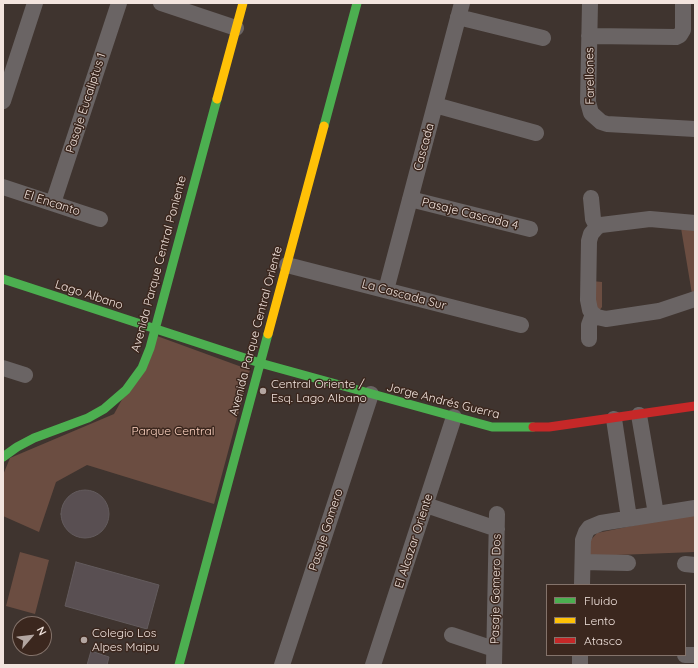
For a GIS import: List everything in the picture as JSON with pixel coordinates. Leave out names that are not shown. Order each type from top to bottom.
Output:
[{"type":"street","points":[[3,100],[35,3]]},
{"type":"street","name":"Pasaje Eucaliptus 1","points":[[53,203],[119,3]]},
{"type":"street","points":[[161,3],[236,28]]},
{"type":"street","name":"Avenida Parque Central Poniente","points":[[3,457],[17,447],[34,438],[88,418],[111,405],[138,376],[148,354],[243,3]]},
{"type":"street","name":"Avenida Parque Central Oriente","points":[[179,665],[357,3]]},
{"type":"street","name":"Farellones","points":[[590,3],[588,102],[591,113],[595,118],[607,124],[695,129]]},
{"type":"street","points":[[589,36],[676,37],[680,35],[683,30],[683,3]]},
{"type":"street","points":[[460,10],[543,38]]},
{"type":"street","name":"Cascada","points":[[386,290],[460,10]]},
{"type":"street","points":[[435,105],[536,133]]},
{"type":"street","name":"El Encanto","points":[[3,187],[100,219]]},
{"type":"street","points":[[591,198],[593,219],[597,227]]},
{"type":"street","name":"Pasaje Cascada 4","points":[[410,199],[530,229]]},
{"type":"street","points":[[695,223],[650,219],[622,222],[597,227],[591,234],[589,241],[588,300],[590,310],[593,314],[601,318],[615,318],[659,311],[695,299]]},
{"type":"street","name":"La Cascada Sur","points":[[287,265],[521,325]]},
{"type":"street","name":"Lago Albano","points":[[3,279],[260,363]]},
{"type":"street","points":[[589,339],[589,325],[593,314]]},
{"type":"street","name":"Jorge Andrés Guerra","points":[[260,363],[492,427],[549,427],[614,419],[695,406]]},
{"type":"street","points":[[3,368],[25,375]]},
{"type":"street","name":"Pasaje Gomero","points":[[282,665],[371,394]]},
{"type":"street","points":[[640,414],[656,514]]},
{"type":"street","name":"El Alcazar Oriente","points":[[373,665],[454,417]]},
{"type":"street","points":[[614,419],[629,518]]},
{"type":"street","points":[[426,505],[497,530]]},
{"type":"street","points":[[582,584],[583,540],[589,528],[601,523],[695,508]]},
{"type":"street","name":"Pasaje Gomero Dos","points":[[494,665],[497,514]]},
{"type":"street","points":[[583,562],[628,563]]},
{"type":"street","points":[[452,636],[494,649]]},
{"type":"green space","points":[[681,228],[695,229],[695,293],[692,294]]},
{"type":"green space","points":[[592,281],[602,282],[602,307],[599,311],[593,299]]},
{"type":"green space","name":"Parque Central","points":[[157,336],[250,370],[214,504],[87,465],[56,482],[39,532],[3,516],[3,475],[10,458],[114,414]]},
{"type":"green space","points":[[695,513],[695,552],[590,556],[589,542],[597,533]]},
{"type":"green space","points":[[20,552],[49,560],[35,614],[6,606]]},
{"type":"building","points":[[85,490],[94,492],[102,497],[107,505],[109,514],[107,523],[102,531],[94,536],[85,538],[76,536],[68,531],[63,523],[61,514],[63,505],[68,497],[76,492]]},
{"type":"building","points":[[76,562],[159,585],[147,629],[65,606]]},
{"type":"building","points":[[91,651],[109,657],[107,665],[87,665]]},
{"type":"traffic: fast","points":[[324,126],[357,3]]},
{"type":"traffic: fast","points":[[3,457],[17,447],[34,438],[88,418],[104,409],[126,390],[142,368],[150,348],[217,99]]},
{"type":"traffic: fast","points":[[3,279],[260,363],[492,427],[533,427]]},
{"type":"traffic: fast","points":[[179,665],[268,334]]},
{"type":"traffic: slow","points":[[217,99],[243,3]]},
{"type":"traffic: slow","points":[[268,334],[324,126]]},
{"type":"traffic: jam","points":[[533,427],[549,427],[695,406]]},
{"type":"place","name":"Central Oriente / Esq. Lago Albano","points":[[263,391]]},
{"type":"place","name":"Colegio Los Alpes Maipu","points":[[84,640]]}]
